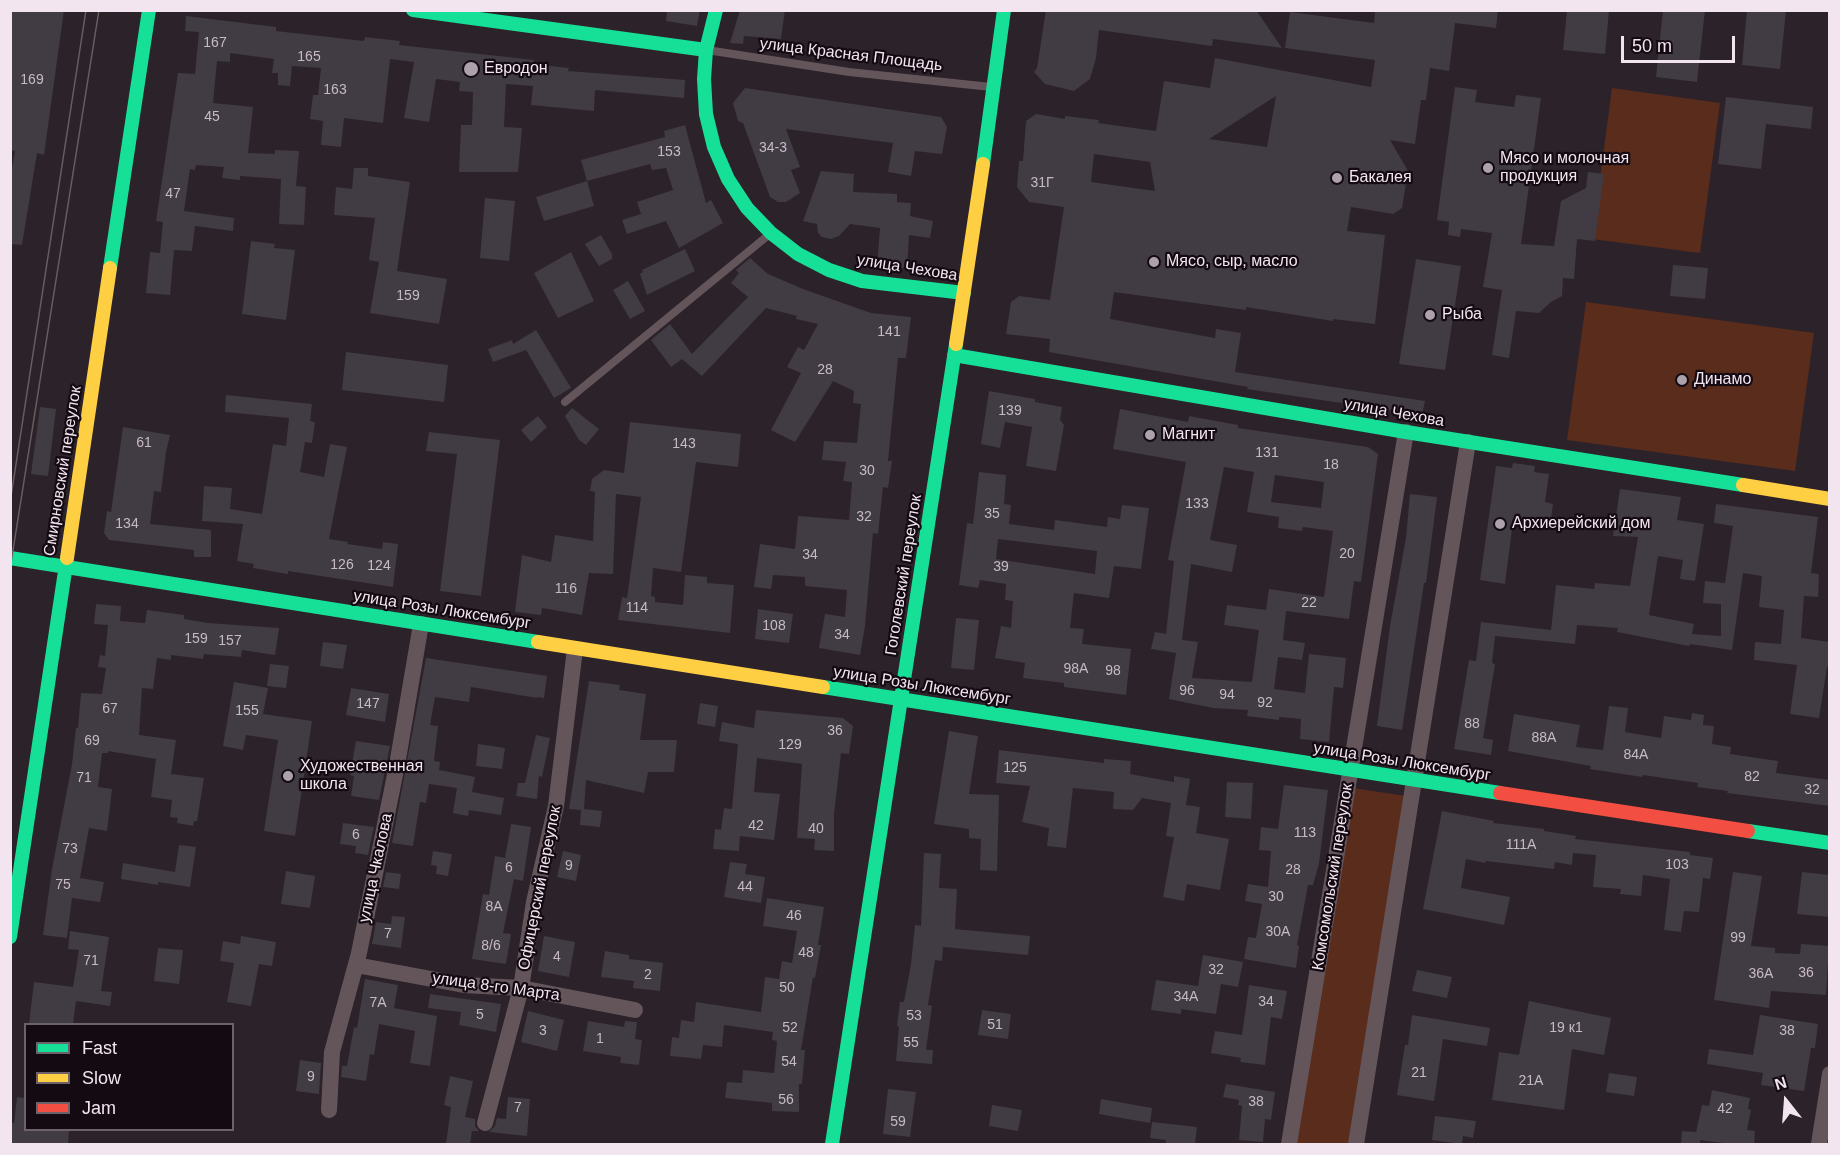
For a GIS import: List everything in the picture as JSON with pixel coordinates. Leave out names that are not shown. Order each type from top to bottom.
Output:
[{"type":"main road","name":"Смирновский переулок","points":[[10,937],[15,872],[65,565],[149,10]]},
{"type":"main road","points":[[413,10],[706,50]]},
{"type":"main road","name":"улица Чехова","points":[[716,10],[706,50],[704,79],[706,114],[714,147],[728,179],[747,208],[771,233],[798,254],[829,270],[862,281],[964,293]]},
{"type":"main road","name":"Гоголевский переулок","points":[[832,1144],[964,293],[1004,10]]},
{"type":"main road","name":"улица Чехова","points":[[954,355],[1406,432],[1830,500]]},
{"type":"main road","name":"улица Розы Люксембург","points":[[10,558],[1350,771],[1830,843]]},
{"type":"street","name":"Комсомольский переулок","points":[[1289,1144],[1406,432]]},
{"type":"street","points":[[1356,1144],[1468,442]]},
{"type":"street","name":"улица Чкалова","points":[[329,1110],[332,1052],[356,965],[398,765],[421,624]]},
{"type":"street","name":"Офицерский переулок","points":[[485,1123],[521,988],[534,902],[556,806],[575,649]]},
{"type":"street","name":"улица 8-го Марта","points":[[356,965],[464,985],[521,988],[636,1010]]},
{"type":"street","points":[[1819,1144],[1830,1074]]},
{"type":"lane","name":"улица Красная Площадь","points":[[706,50],[849,72],[993,87]]},
{"type":"lane","points":[[565,402],[771,233]]},
{"type":"shaded area","points":[[1612,88],[1720,103],[1700,253],[1592,239]]},
{"type":"shaded area","points":[[1586,302],[1814,333],[1795,471],[1567,440]]},
{"type":"shaded area","points":[[1353,788],[1406,796],[1349,1144],[1296,1144]]},
{"type":"building","points":[[10,10],[64,10],[44,155],[37,153],[22,245],[10,244],[10,180],[15,151],[10,150]]},
{"type":"building","points":[[667,10],[700,10],[697,26],[666,21]]},
{"type":"building","points":[[740,10],[785,10],[781,39],[744,36],[743,44],[730,43]]},
{"type":"building","points":[[1046,10],[1256,10],[1282,48],[1213,39],[1212,46],[1099,30],[1096,58],[1090,79],[1074,91],[1045,84],[1034,72],[1037,68]]},
{"type":"building","points":[[1375,10],[1498,10],[1496,28],[1455,23],[1449,71],[1430,68],[1426,100],[1421,100],[1415,144],[1390,140],[1408,171],[1402,208],[1393,214],[1351,207],[1347,231],[1385,235],[1375,324],[1333,319],[1333,321],[1246,307],[1246,310],[1114,292],[1110,319],[1215,338],[1216,329],[1241,333],[1235,372],[1425,401],[1422,415],[1247,389],[1248,387],[1049,352],[1050,339],[1006,334],[1011,302],[1019,296],[1050,300],[1064,207],[1029,202],[1017,187],[1019,161],[1023,161],[1026,121],[1036,114],[1065,119],[1065,116],[1156,131],[1164,81],[1210,88],[1215,58],[1371,87],[1375,60],[1285,48],[1290,12],[1374,23]],"holes":[[[1276,96],[1267,147],[1209,139]],[[1094,154],[1150,162],[1155,191],[1091,182]]]},
{"type":"building","points":[[1567,10],[1609,10],[1605,54],[1563,50]]},
{"type":"building","points":[[1663,10],[1705,10],[1697,82],[1656,77]]},
{"type":"building","points":[[1747,10],[1786,10],[1780,69],[1742,65]]},
{"type":"building","points":[[186,16],[276,27],[276,31],[364,41],[365,37],[400,41],[399,45],[534,60],[533,64],[569,68],[568,71],[685,80],[684,98],[595,90],[594,111],[531,105],[533,86],[506,84],[504,127],[522,128],[518,172],[459,172],[461,125],[472,125],[473,92],[459,91],[460,82],[436,79],[429,122],[404,118],[414,62],[390,59],[383,123],[344,118],[341,147],[321,145],[323,121],[310,119],[313,95],[318,95],[321,68],[292,66],[290,86],[278,85],[278,73],[272,73],[274,59],[230,53],[230,62],[217,61],[213,103],[253,107],[248,153],[275,154],[275,150],[299,151],[296,186],[306,187],[304,225],[279,224],[281,179],[240,176],[240,180],[222,178],[224,167],[196,165],[195,170],[190,169],[184,211],[234,218],[233,231],[195,226],[192,251],[174,250],[170,295],[146,293],[150,252],[160,253],[163,222],[156,221],[178,73],[195,74],[199,32],[185,31]]},
{"type":"building","name":"Мясо и молочная продукция","points":[[1455,87],[1477,90],[1475,102],[1514,107],[1516,95],[1541,98],[1521,244],[1554,246],[1561,201],[1586,188],[1588,172],[1604,174],[1595,241],[1577,239],[1574,279],[1563,278],[1562,296],[1539,313],[1516,311],[1509,358],[1492,355],[1502,290],[1483,287],[1492,233],[1461,229],[1460,237],[1448,235],[1449,222],[1437,220]]},
{"type":"building","points":[[745,88],[941,117],[947,127],[942,154],[915,151],[911,176],[888,172],[893,143],[786,129],[800,167],[791,170],[800,193],[786,202],[778,202],[770,197],[743,123],[738,121],[733,103]]},
{"type":"building","points":[[1726,97],[1813,107],[1811,129],[1766,124],[1761,169],[1718,164]]},
{"type":"building","points":[[685,125],[706,203],[711,200],[723,223],[679,248],[666,221],[627,234],[622,220],[641,214],[637,202],[673,190],[666,168],[652,170],[650,164],[587,181],[581,160],[665,137],[664,131]]},
{"type":"building","points":[[354,168],[368,168],[368,176],[410,182],[397,271],[447,279],[439,324],[370,313],[379,262],[369,260],[375,218],[334,215],[336,187],[352,189]]},
{"type":"building","points":[[821,171],[854,174],[853,192],[897,194],[897,202],[911,203],[910,216],[933,221],[930,238],[909,235],[907,268],[877,266],[880,228],[850,224],[839,236],[831,239],[822,237],[818,233],[817,224],[803,221]]},
{"type":"building","points":[[587,181],[594,206],[544,221],[536,197]]},
{"type":"building","points":[[485,198],[515,201],[509,261],[480,258]]},
{"type":"building","points":[[601,235],[612,254],[612,259],[599,266],[585,244]]},
{"type":"building","points":[[251,241],[275,244],[274,248],[295,250],[286,320],[242,314]]},
{"type":"building","points":[[685,249],[695,271],[647,295],[640,274],[642,270]]},
{"type":"building","points":[[571,252],[594,301],[558,318],[534,273]]},
{"type":"building","points":[[750,258],[768,274],[803,289],[871,313],[911,317],[906,358],[898,358],[888,461],[892,461],[888,488],[883,487],[878,534],[873,533],[865,626],[860,655],[819,648],[825,614],[845,617],[847,590],[805,586],[805,577],[773,575],[771,589],[754,587],[760,544],[795,549],[798,516],[849,520],[852,482],[843,481],[846,462],[822,460],[824,441],[857,443],[861,404],[853,403],[854,391],[833,381],[795,442],[771,430],[801,373],[787,367],[798,347],[804,350],[818,324],[766,308],[702,376],[682,359],[671,367],[651,340],[670,324],[692,354],[748,297],[731,283],[739,273],[736,270]]},
{"type":"building","name":"Рыба","points":[[1416,259],[1461,266],[1445,370],[1399,364]]},
{"type":"building","points":[[1673,265],[1708,268],[1705,299],[1670,296]]},
{"type":"building","points":[[628,281],[645,311],[630,319],[613,290]]},
{"type":"building","points":[[536,330],[571,388],[554,398],[526,350],[493,362],[488,349],[512,340],[513,344]]},
{"type":"building","points":[[346,352],[448,365],[444,402],[342,390]]},
{"type":"building","points":[[989,391],[1035,399],[1035,402],[1062,407],[1060,420],[1064,425],[1056,471],[1026,466],[1032,427],[1005,422],[1000,448],[981,444]]},
{"type":"building","points":[[226,395],[312,404],[310,421],[315,422],[312,443],[305,442],[300,472],[324,477],[330,444],[347,447],[329,539],[382,549],[383,542],[398,544],[393,587],[253,568],[254,564],[237,561],[243,524],[202,521],[204,486],[232,488],[230,509],[262,514],[273,444],[286,446],[289,418],[225,412]]},
{"type":"building","points":[[40,407],[56,409],[48,476],[31,474]]},
{"type":"building","points":[[572,408],[599,429],[586,445],[579,440],[565,416]]},
{"type":"building","points":[[1120,409],[1188,422],[1189,416],[1238,425],[1238,428],[1368,447],[1378,454],[1361,582],[1354,581],[1349,619],[1286,611],[1283,640],[1305,643],[1302,660],[1278,657],[1274,689],[1305,693],[1309,654],[1346,658],[1343,688],[1334,687],[1329,742],[1300,739],[1301,719],[1279,717],[1279,720],[1247,716],[1248,710],[1213,708],[1169,699],[1176,653],[1151,649],[1155,632],[1166,634],[1174,561],[1168,560],[1186,462],[1113,449]],"holes":[[[1224,467],[1254,472],[1247,512],[1279,517],[1278,528],[1302,531],[1303,527],[1333,531],[1324,597],[1269,589],[1266,610],[1227,605],[1224,625],[1259,630],[1252,682],[1192,678],[1198,642],[1182,640],[1191,564],[1232,572],[1237,545],[1210,540]],[[1275,475],[1324,482],[1321,508],[1271,502]]]},
{"type":"building","points":[[538,416],[547,427],[531,442],[521,430]]},
{"type":"building","points":[[630,422],[741,434],[738,467],[696,462],[681,572],[653,568],[651,596],[655,597],[655,602],[683,605],[685,575],[707,577],[707,583],[734,585],[730,633],[618,620],[622,597],[627,598],[641,497],[616,494],[613,574],[589,573],[582,615],[542,608],[541,615],[515,612],[522,555],[551,562],[555,535],[593,541],[595,492],[590,491],[592,479],[604,470],[624,473]]},
{"type":"building","points":[[123,427],[170,435],[161,492],[154,491],[150,524],[211,530],[211,557],[194,557],[194,550],[109,540],[104,533],[107,511],[111,512]]},
{"type":"building","points":[[429,432],[500,440],[481,596],[440,591],[457,454],[426,451]]},
{"type":"building","name":"Архиерейский дом","points":[[1513,463],[1535,466],[1534,472],[1549,474],[1545,502],[1553,504],[1550,526],[1513,521],[1505,584],[1480,580],[1496,466],[1512,468]]},
{"type":"building","points":[[979,472],[1006,475],[1004,504],[1011,505],[1009,524],[1054,530],[1055,520],[1107,527],[1108,517],[1120,519],[1122,505],[1149,508],[1141,569],[1114,566],[1109,598],[1074,593],[1070,628],[1084,629],[1082,644],[1131,649],[1126,695],[1064,687],[1064,683],[1023,678],[1025,663],[995,658],[1001,626],[1011,628],[1013,601],[1005,600],[1006,584],[980,580],[978,588],[959,585],[967,523],[973,524]],"holes":[[[998,539],[1097,551],[1095,574],[996,559]]]},
{"type":"building","points":[[1620,489],[1681,497],[1677,520],[1704,524],[1695,581],[1680,579],[1683,560],[1658,556],[1649,615],[1694,624],[1692,634],[1721,636],[1721,604],[1703,603],[1705,581],[1725,583],[1733,526],[1714,523],[1716,504],[1818,517],[1811,573],[1819,574],[1818,597],[1804,596],[1801,638],[1830,642],[1830,667],[1827,667],[1819,718],[1790,714],[1797,665],[1754,660],[1755,642],[1781,644],[1784,610],[1759,607],[1762,576],[1743,573],[1732,650],[1690,644],[1689,646],[1617,632],[1618,628],[1577,625],[1575,644],[1495,636],[1492,663],[1495,664],[1483,738],[1493,740],[1491,755],[1454,749],[1469,660],[1476,661],[1481,622],[1551,630],[1556,585],[1594,589],[1595,583],[1630,586],[1638,537],[1613,536]]},
{"type":"building","points":[[1410,494],[1437,497],[1426,583],[1424,583],[1402,730],[1377,726],[1390,626],[1406,538]]},
{"type":"building","points":[[96,604],[121,606],[120,621],[145,623],[147,610],[184,615],[184,619],[208,623],[279,628],[275,655],[242,650],[241,657],[204,654],[203,659],[171,655],[171,660],[157,658],[153,689],[142,688],[139,735],[176,740],[171,774],[204,778],[197,821],[194,821],[193,826],[177,823],[178,818],[170,817],[172,800],[151,797],[156,759],[108,751],[108,753],[102,753],[98,787],[112,789],[107,831],[89,828],[80,878],[104,882],[100,902],[72,898],[67,938],[43,935],[52,869],[72,764],[76,728],[78,728],[81,693],[102,694],[106,668],[98,667],[100,655],[105,656],[108,625],[94,624]]},
{"type":"building","points":[[758,609],[793,614],[789,643],[755,639]]},
{"type":"building","points":[[956,618],[979,620],[974,670],[951,668]]},
{"type":"building","points":[[323,642],[347,645],[343,669],[320,666]]},
{"type":"building","points":[[426,658],[547,676],[544,698],[471,687],[469,702],[435,697],[430,725],[438,726],[434,761],[440,762],[439,770],[475,777],[472,792],[504,798],[501,815],[469,810],[468,816],[453,813],[457,788],[429,784],[426,803],[420,802],[413,846],[392,843]]},
{"type":"building","points":[[270,664],[289,666],[286,688],[267,686]]},
{"type":"building","points":[[589,681],[620,685],[619,690],[646,694],[640,740],[677,740],[674,772],[648,772],[644,793],[586,780],[584,809],[602,811],[600,827],[580,825],[581,810],[569,809]]},
{"type":"building","points":[[234,682],[268,688],[263,714],[312,721],[295,836],[264,831],[278,740],[246,735],[243,750],[223,746]]},
{"type":"building","points":[[351,688],[389,694],[385,722],[346,715]]},
{"type":"building","points":[[700,703],[718,706],[715,727],[697,724]]},
{"type":"building","points":[[1609,706],[1628,708],[1625,732],[1661,738],[1664,716],[1691,720],[1692,713],[1704,715],[1703,725],[1714,726],[1712,744],[1731,747],[1730,754],[1778,761],[1776,773],[1830,780],[1830,806],[1727,793],[1728,791],[1697,787],[1698,783],[1590,769],[1591,766],[1508,751],[1514,714],[1580,725],[1576,747],[1603,750]]},
{"type":"building","points":[[756,710],[843,718],[853,726],[849,754],[841,753],[834,814],[834,851],[814,850],[815,839],[797,838],[802,764],[757,758],[754,792],[780,794],[774,840],[740,836],[739,851],[713,849],[715,829],[721,830],[724,808],[732,809],[738,744],[719,741],[722,722],[754,728]]},
{"type":"building","points":[[949,731],[978,736],[969,794],[999,795],[997,871],[980,870],[981,839],[969,838],[969,829],[934,824]]},
{"type":"building","points":[[536,735],[550,738],[542,777],[539,776],[537,799],[516,796],[518,783],[525,783]]},
{"type":"building","points":[[356,741],[390,746],[379,800],[351,796],[354,776],[350,775]]},
{"type":"building","points":[[478,744],[505,748],[502,769],[476,766]]},
{"type":"building","points":[[999,750],[1104,763],[1104,759],[1131,761],[1130,774],[1174,782],[1174,776],[1190,779],[1186,805],[1200,807],[1196,833],[1229,839],[1220,890],[1187,884],[1184,901],[1163,897],[1174,837],[1166,836],[1171,803],[1142,798],[1133,810],[1113,809],[1114,792],[1073,788],[1066,848],[1047,846],[1049,828],[1022,822],[1030,786],[996,783]]},
{"type":"building","points":[[1227,782],[1253,783],[1251,819],[1225,817]]},
{"type":"building","points":[[1284,785],[1328,790],[1319,864],[1313,885],[1308,885],[1297,945],[1299,946],[1296,968],[1244,959],[1248,937],[1256,938],[1262,904],[1245,901],[1248,884],[1268,887],[1271,851],[1259,850],[1261,827],[1278,829]]},
{"type":"building","points":[[1442,811],[1494,821],[1493,823],[1544,829],[1544,831],[1576,836],[1575,839],[1690,852],[1690,855],[1713,858],[1710,879],[1703,878],[1699,912],[1684,911],[1681,932],[1664,930],[1670,879],[1643,875],[1641,896],[1620,894],[1621,889],[1593,887],[1596,855],[1573,853],[1572,865],[1555,862],[1554,869],[1486,861],[1485,863],[1466,859],[1461,888],[1510,897],[1504,925],[1423,909]]},
{"type":"building","points":[[343,823],[374,827],[368,855],[355,853],[356,846],[340,844]]},
{"type":"building","points":[[511,824],[531,827],[523,881],[514,879],[503,933],[511,934],[506,964],[472,959],[483,894],[489,895],[495,856],[505,858]]},
{"type":"building","points":[[179,845],[196,847],[190,887],[121,879],[123,863],[175,872]]},
{"type":"building","points":[[433,851],[452,854],[448,876],[436,874],[437,866],[431,865]]},
{"type":"building","points":[[563,851],[581,855],[576,881],[557,877]]},
{"type":"building","points":[[924,853],[941,854],[939,888],[957,889],[955,929],[1030,936],[1028,955],[943,947],[942,961],[935,960],[928,1005],[932,1006],[926,1050],[933,1050],[932,1064],[896,1061],[900,1002],[904,1002],[915,925],[921,926]]},
{"type":"building","points":[[730,862],[747,864],[745,874],[765,877],[761,903],[724,897]]},
{"type":"building","points":[[286,871],[315,876],[310,908],[281,904]]},
{"type":"building","points":[[386,872],[401,874],[399,889],[383,887]]},
{"type":"building","points":[[1733,872],[1762,876],[1751,946],[1775,948],[1775,953],[1800,954],[1801,944],[1829,946],[1826,995],[1771,991],[1769,1008],[1714,1000]]},
{"type":"building","points":[[1802,872],[1830,875],[1830,917],[1797,914]]},
{"type":"building","points":[[767,898],[824,907],[818,945],[821,945],[815,978],[813,977],[801,1050],[805,1050],[802,1084],[799,1084],[799,1112],[772,1111],[772,1103],[725,1098],[727,1082],[742,1083],[743,1070],[774,1073],[777,1041],[772,1040],[773,1032],[724,1025],[722,1047],[703,1045],[701,1059],[670,1056],[672,1037],[679,1038],[681,1020],[694,1022],[696,1002],[761,1012],[765,977],[779,979],[782,961],[792,963],[797,931],[763,926]]},
{"type":"building","points":[[392,916],[405,917],[401,948],[372,944],[376,922],[391,924]]},
{"type":"building","points":[[70,931],[109,937],[101,991],[112,992],[110,1006],[76,1001],[73,1023],[29,1023],[34,982],[73,987],[79,950],[68,949]]},
{"type":"building","points":[[241,936],[276,942],[272,966],[259,964],[251,1006],[227,1002],[234,963],[220,961],[223,941],[240,944]]},
{"type":"building","points":[[544,936],[575,942],[569,977],[538,971]]},
{"type":"building","points":[[158,948],[183,950],[179,984],[154,981]]},
{"type":"building","points":[[605,951],[629,955],[629,959],[663,963],[660,991],[633,988],[634,981],[601,977]]},
{"type":"building","points":[[1203,955],[1243,962],[1238,987],[1221,984],[1216,1014],[1181,1009],[1181,1014],[1151,1010],[1156,980],[1198,986]]},
{"type":"building","points":[[1417,970],[1452,977],[1447,998],[1412,991]]},
{"type":"building","points":[[365,979],[398,985],[394,1008],[437,1016],[430,1066],[410,1063],[415,1031],[379,1024],[374,1055],[370,1054],[366,1081],[341,1077],[342,1066],[347,1066],[354,1027],[357,1028]]},
{"type":"building","points":[[1249,985],[1287,991],[1282,1019],[1271,1017],[1265,1065],[1240,1062],[1241,1058],[1211,1053],[1215,1031],[1242,1035]]},
{"type":"building","points":[[430,994],[501,1004],[496,1032],[459,1025],[461,1012],[428,1008]]},
{"type":"building","points":[[1529,1001],[1611,1018],[1604,1055],[1572,1049],[1564,1110],[1492,1100],[1499,1052],[1519,1055]]},
{"type":"building","points":[[982,1010],[1011,1014],[1008,1039],[978,1035]]},
{"type":"building","points":[[528,1011],[564,1020],[557,1051],[521,1042]]},
{"type":"building","points":[[1412,1015],[1490,1028],[1487,1046],[1443,1039],[1434,1101],[1397,1095]]},
{"type":"building","points":[[1760,1015],[1818,1024],[1815,1048],[1811,1048],[1804,1091],[1761,1085],[1763,1073],[1707,1064],[1709,1049],[1753,1055]]},
{"type":"building","points":[[588,1021],[624,1027],[625,1021],[637,1022],[635,1039],[642,1040],[639,1065],[620,1063],[621,1057],[583,1051]]},
{"type":"building","points":[[300,1060],[321,1063],[319,1094],[296,1091]]},
{"type":"building","points":[[1609,1073],[1637,1077],[1634,1096],[1606,1092]]},
{"type":"building","points":[[450,1076],[473,1081],[465,1117],[475,1119],[475,1126],[479,1131],[472,1131],[470,1144],[446,1144],[451,1107],[444,1105]]},
{"type":"building","points":[[1226,1084],[1275,1092],[1271,1120],[1265,1119],[1263,1142],[1239,1140],[1242,1106],[1238,1105],[1239,1100],[1223,1097]]},
{"type":"building","points":[[888,1089],[916,1092],[910,1137],[883,1134]]},
{"type":"building","points":[[1712,1090],[1750,1098],[1748,1109],[1751,1110],[1747,1130],[1755,1131],[1754,1144],[1700,1140],[1700,1144],[1681,1144],[1682,1131],[1696,1132],[1702,1105],[1709,1106]]},
{"type":"building","points":[[17,1097],[24,1098],[24,1131],[69,1131],[68,1144],[10,1144],[10,1123],[14,1123]]},
{"type":"building","points":[[508,1097],[530,1099],[527,1136],[489,1132],[495,1126],[497,1118],[506,1119]]},
{"type":"building","points":[[1101,1099],[1152,1108],[1150,1123],[1099,1114]]},
{"type":"building","points":[[992,1105],[1022,1110],[1018,1131],[989,1126]]},
{"type":"building","points":[[1435,1116],[1476,1121],[1473,1138],[1463,1136],[1462,1144],[1432,1140]]},
{"type":"building","points":[[1152,1122],[1197,1127],[1195,1144],[1166,1144],[1166,1140],[1150,1138]]},
{"type":"tram line","points":[[10,503],[86,10]]},
{"type":"tram line","points":[[10,569],[99,10]]},
{"type":"traffic: fast","points":[[110,268],[149,10]]},
{"type":"traffic: fast","points":[[413,10],[706,50]]},
{"type":"traffic: fast","points":[[716,10],[706,50],[704,79],[706,114],[714,147],[728,179],[747,208],[771,233],[798,254],[829,270],[862,281],[964,293]]},
{"type":"traffic: fast","points":[[983,164],[1004,10]]},
{"type":"traffic: fast","points":[[832,1144],[956,344]]},
{"type":"traffic: fast","points":[[954,355],[1406,432],[1743,485]]},
{"type":"traffic: fast","points":[[10,558],[538,642]]},
{"type":"traffic: fast","points":[[10,937],[67,558]]},
{"type":"traffic: fast","points":[[823,687],[1500,793]]},
{"type":"traffic: fast","points":[[1748,831],[1830,843]]},
{"type":"traffic: slow","points":[[956,344],[983,164]]},
{"type":"traffic: slow","points":[[67,558],[110,268]]},
{"type":"traffic: slow","points":[[1743,485],[1830,499]]},
{"type":"traffic: slow","points":[[538,642],[823,687]]},
{"type":"traffic: jam","points":[[1500,793],[1748,831]]},
{"type":"place","name":"Евродон","points":[[471,69]]},
{"type":"place","name":"Мясо и молочная продукция","points":[[1488,168]]},
{"type":"place","name":"Бакалея","points":[[1337,178]]},
{"type":"place","name":"Мясо, сыр, масло","points":[[1154,262]]},
{"type":"place","name":"Рыба","points":[[1430,315]]},
{"type":"place","name":"Динамо","points":[[1682,380]]},
{"type":"place","name":"Магнит","points":[[1150,435]]},
{"type":"place","name":"Архиерейский дом","points":[[1500,524]]},
{"type":"place","name":"Художественная школа","points":[[288,776]]}]
